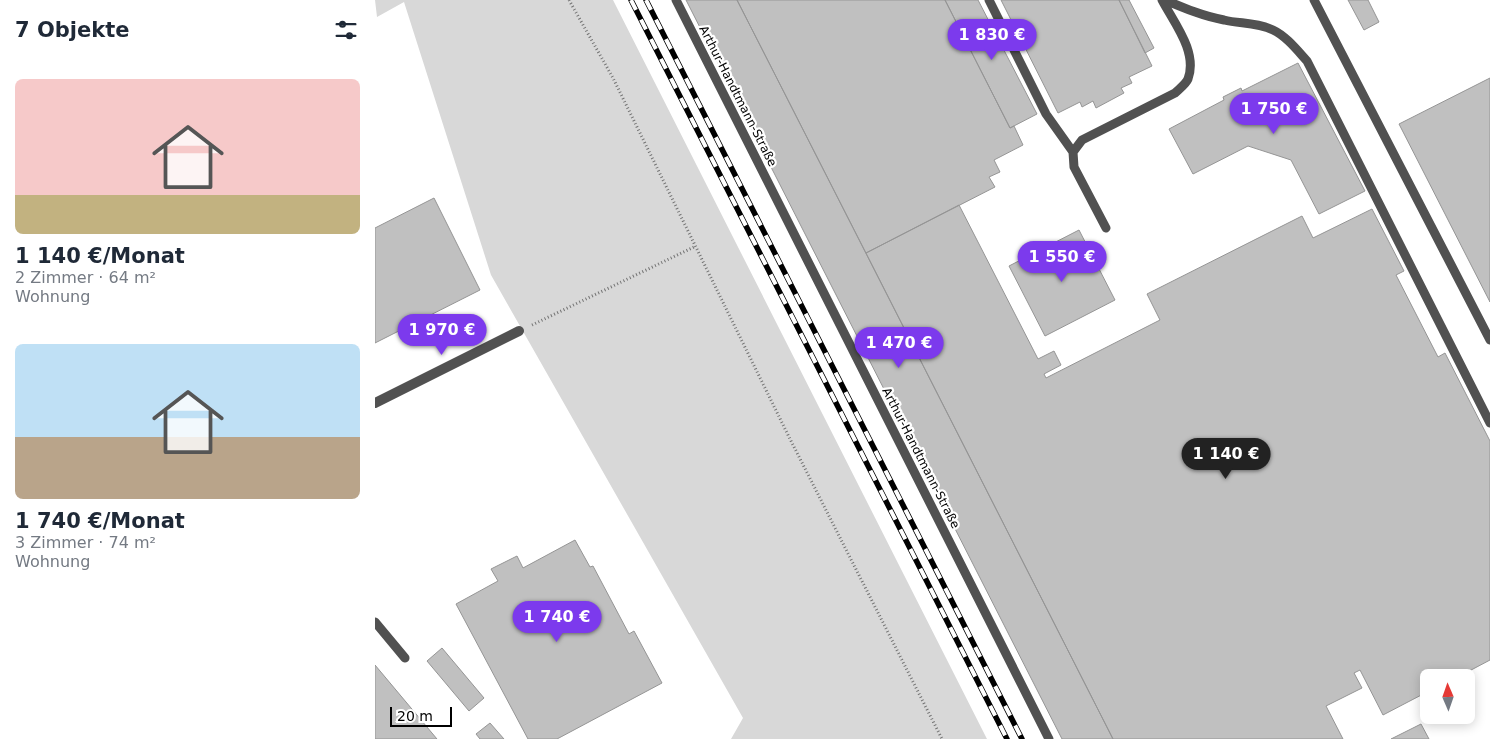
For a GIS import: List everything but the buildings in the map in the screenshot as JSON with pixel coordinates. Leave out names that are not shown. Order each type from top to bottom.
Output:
[{"type":"street","points":[[375,403],[519,331]]},
{"type":"lane","name":"Arthur-Handtmann-Straße","points":[[676,0],[1049,739]]},
{"type":"lane","points":[[989,0],[1046,114],[1073,152],[1074,167],[1106,228]]},
{"type":"lane","points":[[1073,152],[1082,140],[1175,93],[1187,81],[1190,55],[1164,0]]},
{"type":"lane","points":[[1164,0],[1197,13],[1225,21],[1250,22],[1273,30],[1291,44],[1307,61],[1490,423]]},
{"type":"lane","points":[[1314,0],[1490,340]]},
{"type":"lane","points":[[375,622],[405,658]]},
{"type":"path","points":[[569,0],[613,78],[790,439],[942,739]]},
{"type":"path","points":[[519,331],[696,246]]},
{"type":"shaded area","points":[[375,0],[613,0],[987,739],[731,739],[743,718],[491,275],[404,2],[377,17]]},
{"type":"railway","points":[[631,0],[1007,739]]},
{"type":"railway","points":[[646,0],[1022,739]]}]
